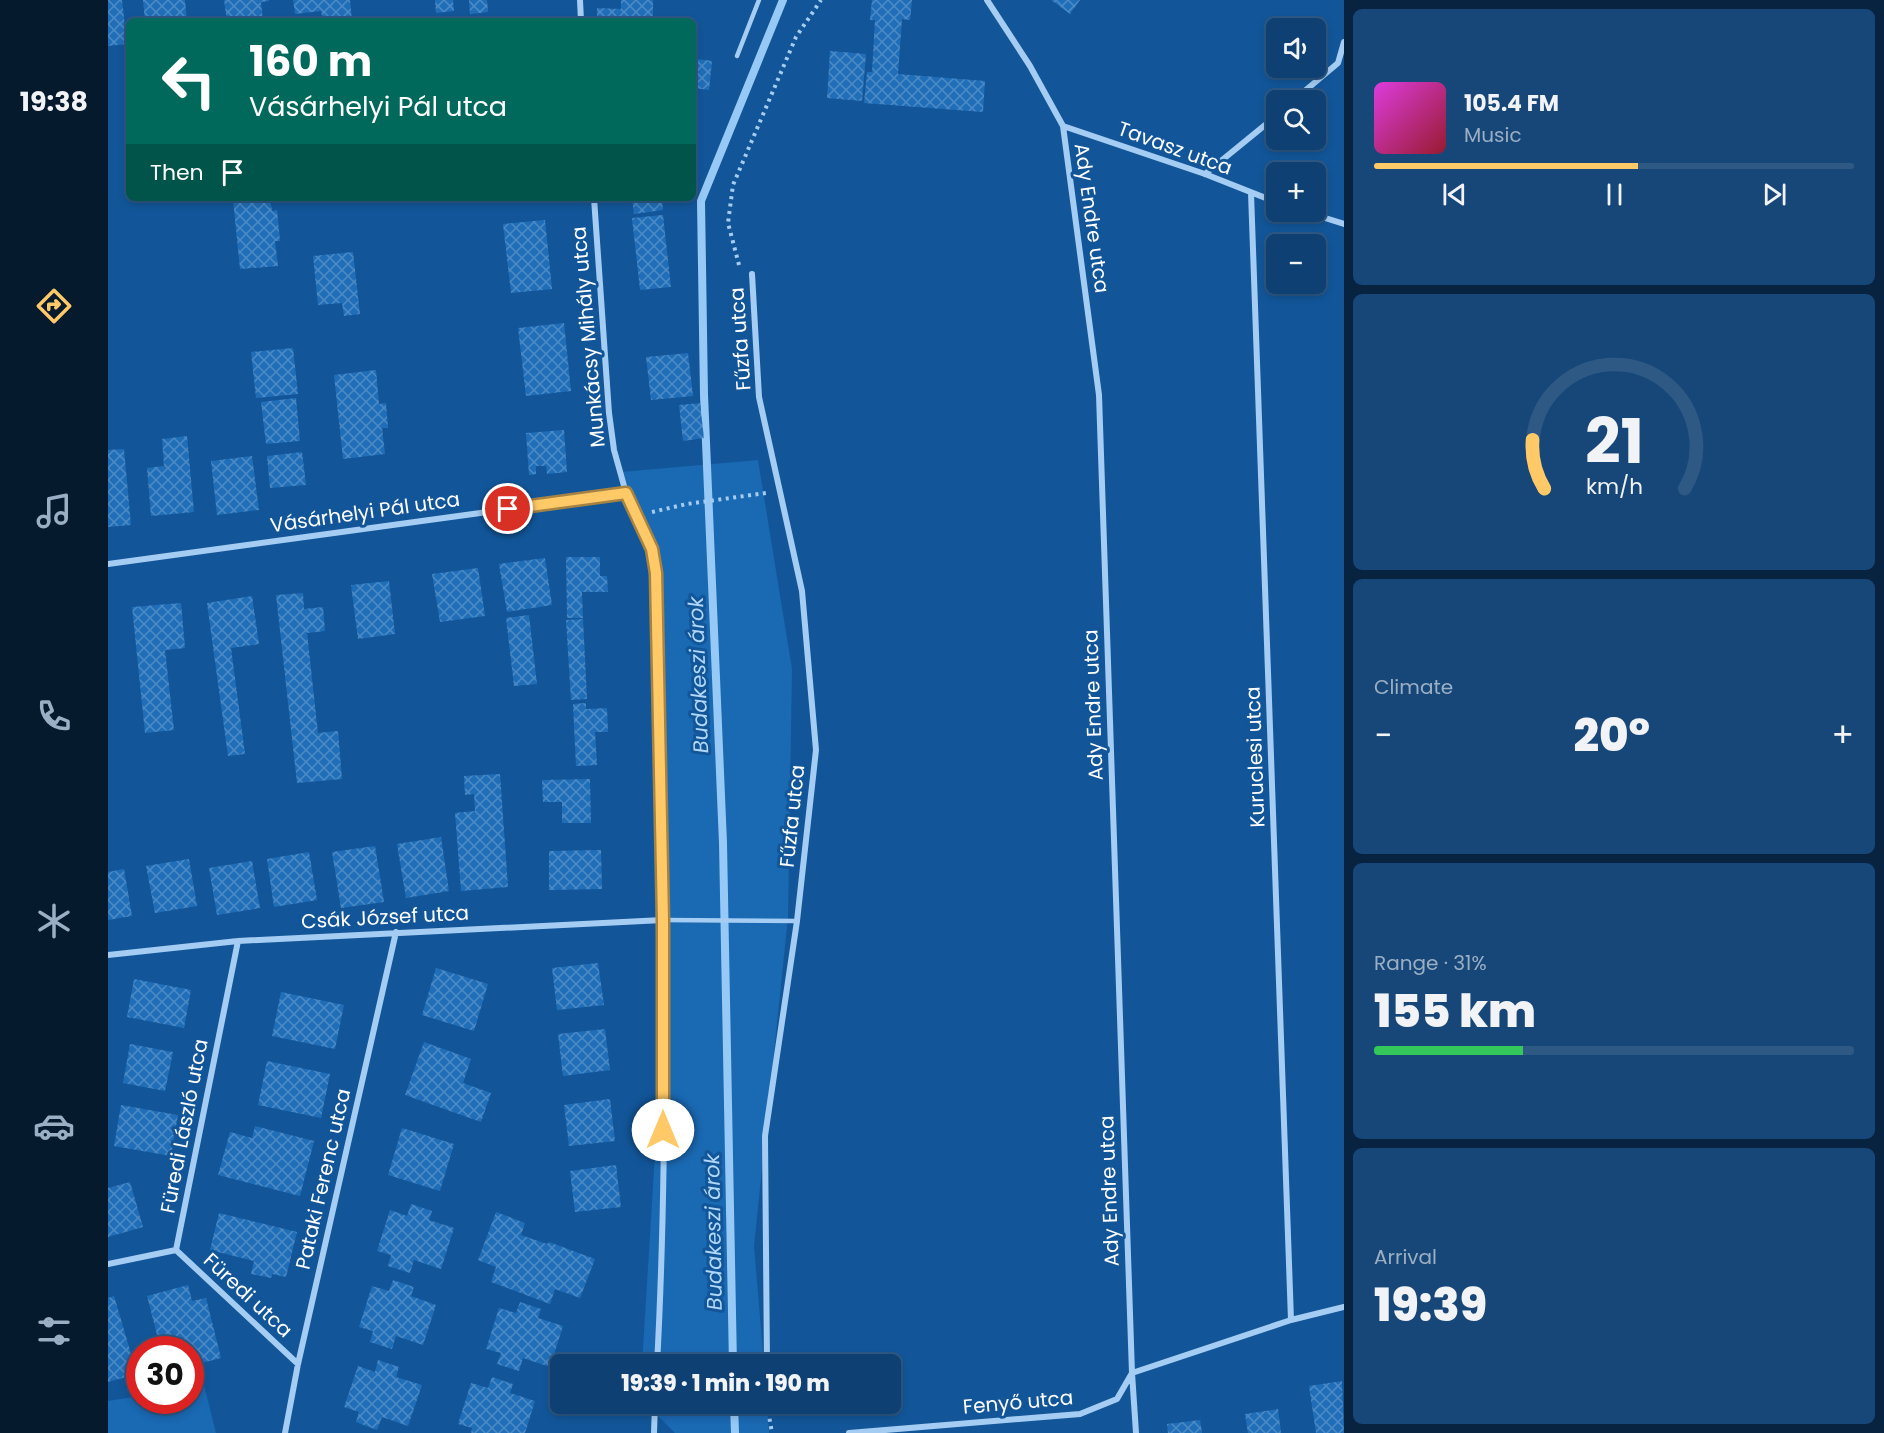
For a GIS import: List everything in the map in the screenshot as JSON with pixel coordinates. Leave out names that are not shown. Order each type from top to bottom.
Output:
[{"type":"street","points":[[580,0],[581,18]]},
{"type":"street","name":"Ady Endre utca","points":[[987,0],[1030,66],[1063,126],[1099,395],[1132,1373],[1136,1433]]},
{"type":"street","points":[[1306,90],[1338,63],[1344,42]]},
{"type":"street","points":[[1205,174],[1266,124]]},
{"type":"street","name":"Tavasz utca","points":[[1063,126],[1205,174],[1266,198]]},
{"type":"street","name":"Kuruclesi utca","points":[[1251,193],[1291,1320]]},
{"type":"street","name":"Munkácsy Mihály utca","points":[[594,201],[609,413],[616,459],[626,493],[653,554],[656,573],[663,920],[663,1247],[658,1354]]},
{"type":"street","points":[[1326,218],[1344,224]]},
{"type":"street","name":"Fűzfa utca","points":[[752,274],[759,397],[802,591],[816,750],[797,921],[765,1136],[767,1354]]},
{"type":"street","name":"Vásárhelyi Pál utca","points":[[108,564],[626,493]]},
{"type":"street","name":"Csák József utca","points":[[108,955],[238,941],[663,920]]},
{"type":"street","name":"Pataki Ferenc utca","points":[[285,1433],[298,1364],[396,932]]},
{"type":"street","name":"Füredi László utca","points":[[176,1250],[238,941]]},
{"type":"street","points":[[108,1264],[176,1250]]},
{"type":"street","name":"Füredi utca","points":[[176,1250],[298,1364]]},
{"type":"street","points":[[1132,1373],[1291,1320],[1344,1307]]},
{"type":"street","name":"Fenyő utca","points":[[849,1433],[1080,1414],[1117,1400],[1132,1373]]},
{"type":"street","points":[[654,1433],[655,1414]]},
{"type":"lane","points":[[737,56],[759,0]]},
{"type":"lane","points":[[663,920],[797,921]]},
{"type":"path","points":[[752,274],[739,266],[728,224],[733,185],[796,37],[821,0]]},
{"type":"path","points":[[637,516],[687,504],[780,491]]},
{"type":"path","points":[[769,1414],[772,1433]]},
{"type":"shaded area","points":[[758,460],[792,669],[788,917],[754,1246],[763,1354],[643,1354],[662,1040],[655,925],[653,611],[641,516],[621,472]]},
{"type":"shaded area","points":[[204,1385],[216,1433],[108,1433],[108,1401],[126,1398],[126,1414],[204,1414]]},
{"type":"shaded area","points":[[656,1414],[768,1414],[769,1433],[675,1433]]},
{"type":"building","points":[[108,0],[122,0],[126,44],[108,46]]},
{"type":"building","points":[[143,0],[185,0],[187,18],[145,18]]},
{"type":"building","points":[[224,0],[269,0],[261,2],[263,18],[227,18]]},
{"type":"building","points":[[293,0],[350,0],[352,18],[322,18],[321,11],[295,14]]},
{"type":"building","points":[[435,0],[453,0],[454,11],[436,13]]},
{"type":"building","points":[[469,0],[487,0],[488,12],[470,14]]},
{"type":"building","points":[[621,0],[653,0],[653,18],[597,18],[597,8],[621,9]]},
{"type":"building","points":[[872,0],[912,0],[910,20],[902,19],[898,74],[985,81],[983,112],[864,103],[867,72],[872,72],[875,20],[870,20]]},
{"type":"building","points":[[1051,0],[1080,0],[1070,14]]},
{"type":"building","points":[[696,50],[698,50],[697,59],[712,61],[709,90],[696,88]]},
{"type":"building","points":[[830,51],[866,54],[862,101],[827,98]]},
{"type":"building","points":[[233,201],[270,201],[272,211],[277,210],[280,241],[275,241],[278,266],[240,269]]},
{"type":"building","points":[[632,201],[662,201],[663,210],[634,214]]},
{"type":"building","points":[[663,215],[671,287],[640,290],[632,218]]},
{"type":"building","points":[[545,220],[552,289],[511,293],[503,224]]},
{"type":"building","points":[[353,252],[360,314],[344,316],[342,303],[318,305],[313,256]]},
{"type":"building","points":[[564,323],[571,391],[526,396],[518,328]]},
{"type":"building","points":[[293,348],[298,394],[256,398],[251,352]]},
{"type":"building","points":[[688,353],[693,396],[651,400],[646,357]]},
{"type":"building","points":[[376,370],[379,404],[386,403],[388,428],[382,428],[385,454],[343,459],[334,375]]},
{"type":"building","points":[[296,398],[300,441],[266,444],[261,402]]},
{"type":"building","points":[[700,403],[704,438],[683,441],[679,405]]},
{"type":"building","points":[[564,430],[567,472],[547,474],[546,466],[536,466],[536,474],[529,475],[526,433]]},
{"type":"building","points":[[187,436],[194,512],[151,516],[147,468],[164,466],[162,439]]},
{"type":"building","points":[[124,449],[131,525],[108,527],[108,450]]},
{"type":"building","points":[[302,452],[306,485],[270,488],[267,456]]},
{"type":"building","points":[[252,456],[259,510],[217,515],[211,461]]},
{"type":"building","points":[[566,557],[600,557],[600,576],[607,576],[608,592],[582,592],[583,618],[567,618]]},
{"type":"building","points":[[545,558],[552,605],[507,612],[499,564]]},
{"type":"building","points":[[478,568],[485,616],[440,622],[432,574]]},
{"type":"building","points":[[389,581],[395,634],[358,639],[351,585]]},
{"type":"building","points":[[303,593],[304,609],[323,607],[325,631],[307,633],[318,733],[338,731],[342,779],[297,783],[276,595]]},
{"type":"building","points":[[252,596],[259,644],[231,648],[245,754],[228,756],[207,603]]},
{"type":"building","points":[[181,603],[185,648],[165,650],[174,730],[145,733],[132,607]]},
{"type":"building","points":[[529,615],[537,684],[514,686],[506,618]]},
{"type":"building","points":[[583,619],[587,699],[571,700],[566,620]]},
{"type":"building","points":[[586,703],[586,709],[607,708],[608,732],[595,732],[597,765],[576,766],[573,704]]},
{"type":"building","points":[[500,774],[508,887],[461,891],[455,813],[475,811],[474,794],[465,795],[464,776]]},
{"type":"building","points":[[590,779],[591,823],[562,823],[562,802],[543,802],[542,780]]},
{"type":"building","points":[[441,837],[449,891],[406,898],[397,844]]},
{"type":"building","points":[[375,846],[384,902],[341,908],[332,852]]},
{"type":"building","points":[[601,850],[602,889],[549,890],[549,851]]},
{"type":"building","points":[[309,852],[317,900],[274,907],[267,859]]},
{"type":"building","points":[[189,859],[197,906],[155,913],[146,866]]},
{"type":"building","points":[[252,861],[260,908],[217,915],[209,868]]},
{"type":"building","points":[[124,869],[132,916],[108,920],[108,872]]},
{"type":"building","points":[[598,963],[604,1005],[557,1010],[552,968]]},
{"type":"building","points":[[436,968],[488,984],[474,1031],[422,1015]]},
{"type":"building","points":[[134,979],[191,990],[184,1028],[127,1017]]},
{"type":"building","points":[[281,992],[344,1005],[335,1049],[272,1036]]},
{"type":"building","points":[[605,1029],[610,1070],[563,1076],[558,1034]]},
{"type":"building","points":[[424,1042],[471,1059],[463,1083],[491,1093],[481,1122],[405,1095]]},
{"type":"building","points":[[130,1044],[173,1052],[165,1091],[123,1083]]},
{"type":"building","points":[[267,1061],[330,1074],[321,1118],[258,1105]]},
{"type":"building","points":[[610,1099],[615,1141],[569,1146],[564,1105]]},
{"type":"building","points":[[121,1105],[178,1115],[171,1156],[114,1146]]},
{"type":"building","points":[[255,1126],[314,1141],[300,1196],[218,1175],[230,1132],[252,1138]]},
{"type":"building","points":[[402,1128],[454,1144],[440,1191],[388,1175]]},
{"type":"building","points":[[616,1165],[621,1207],[575,1212],[570,1171]]},
{"type":"building","points":[[130,1182],[143,1227],[108,1237],[108,1188]]},
{"type":"building","points":[[411,1204],[432,1211],[429,1220],[454,1228],[441,1269],[414,1260],[410,1273],[388,1266],[391,1255],[377,1251],[390,1210],[407,1216]]},
{"type":"building","points":[[496,1212],[525,1223],[521,1235],[547,1244],[549,1242],[595,1259],[580,1298],[555,1289],[550,1304],[491,1282],[496,1267],[478,1260]]},
{"type":"building","points":[[219,1213],[297,1232],[286,1277],[272,1274],[271,1278],[251,1274],[254,1261],[210,1250]]},
{"type":"building","points":[[393,1280],[414,1287],[411,1296],[436,1305],[423,1345],[396,1336],[392,1349],[370,1342],[373,1331],[359,1327],[372,1286],[389,1291]]},
{"type":"building","points":[[188,1285],[192,1301],[206,1298],[221,1358],[204,1362],[204,1336],[157,1336],[147,1296]]},
{"type":"building","points":[[114,1296],[126,1337],[126,1377],[108,1382],[108,1298]]},
{"type":"building","points":[[520,1302],[541,1309],[538,1318],[563,1326],[554,1354],[550,1354],[550,1367],[523,1358],[519,1371],[497,1364],[501,1353],[486,1349],[499,1308],[516,1313]]},
{"type":"building","points":[[378,1360],[399,1367],[396,1377],[422,1385],[408,1426],[382,1417],[377,1430],[356,1422],[359,1412],[344,1407],[358,1366],[375,1372]]},
{"type":"building","points":[[492,1377],[513,1384],[510,1393],[535,1401],[525,1433],[471,1433],[472,1428],[458,1424],[471,1383],[488,1388]]},
{"type":"building","points":[[1342,1381],[1344,1433],[1316,1433],[1309,1386]]},
{"type":"building","points":[[1278,1409],[1281,1433],[1248,1433],[1245,1414]]},
{"type":"building","points":[[1200,1420],[1202,1433],[1168,1433],[1167,1424]]},
{"type":"waterway","name":"Budakeszi árok","points":[[733,1354],[723,843],[704,395],[701,201],[783,0]]},
{"type":"waterway","name":"Budakeszi árok","points":[[734,1414],[735,1433]]},
{"type":"route","points":[[508,509],[626,493],[653,554],[656,573],[663,920],[663,1130]]}]
